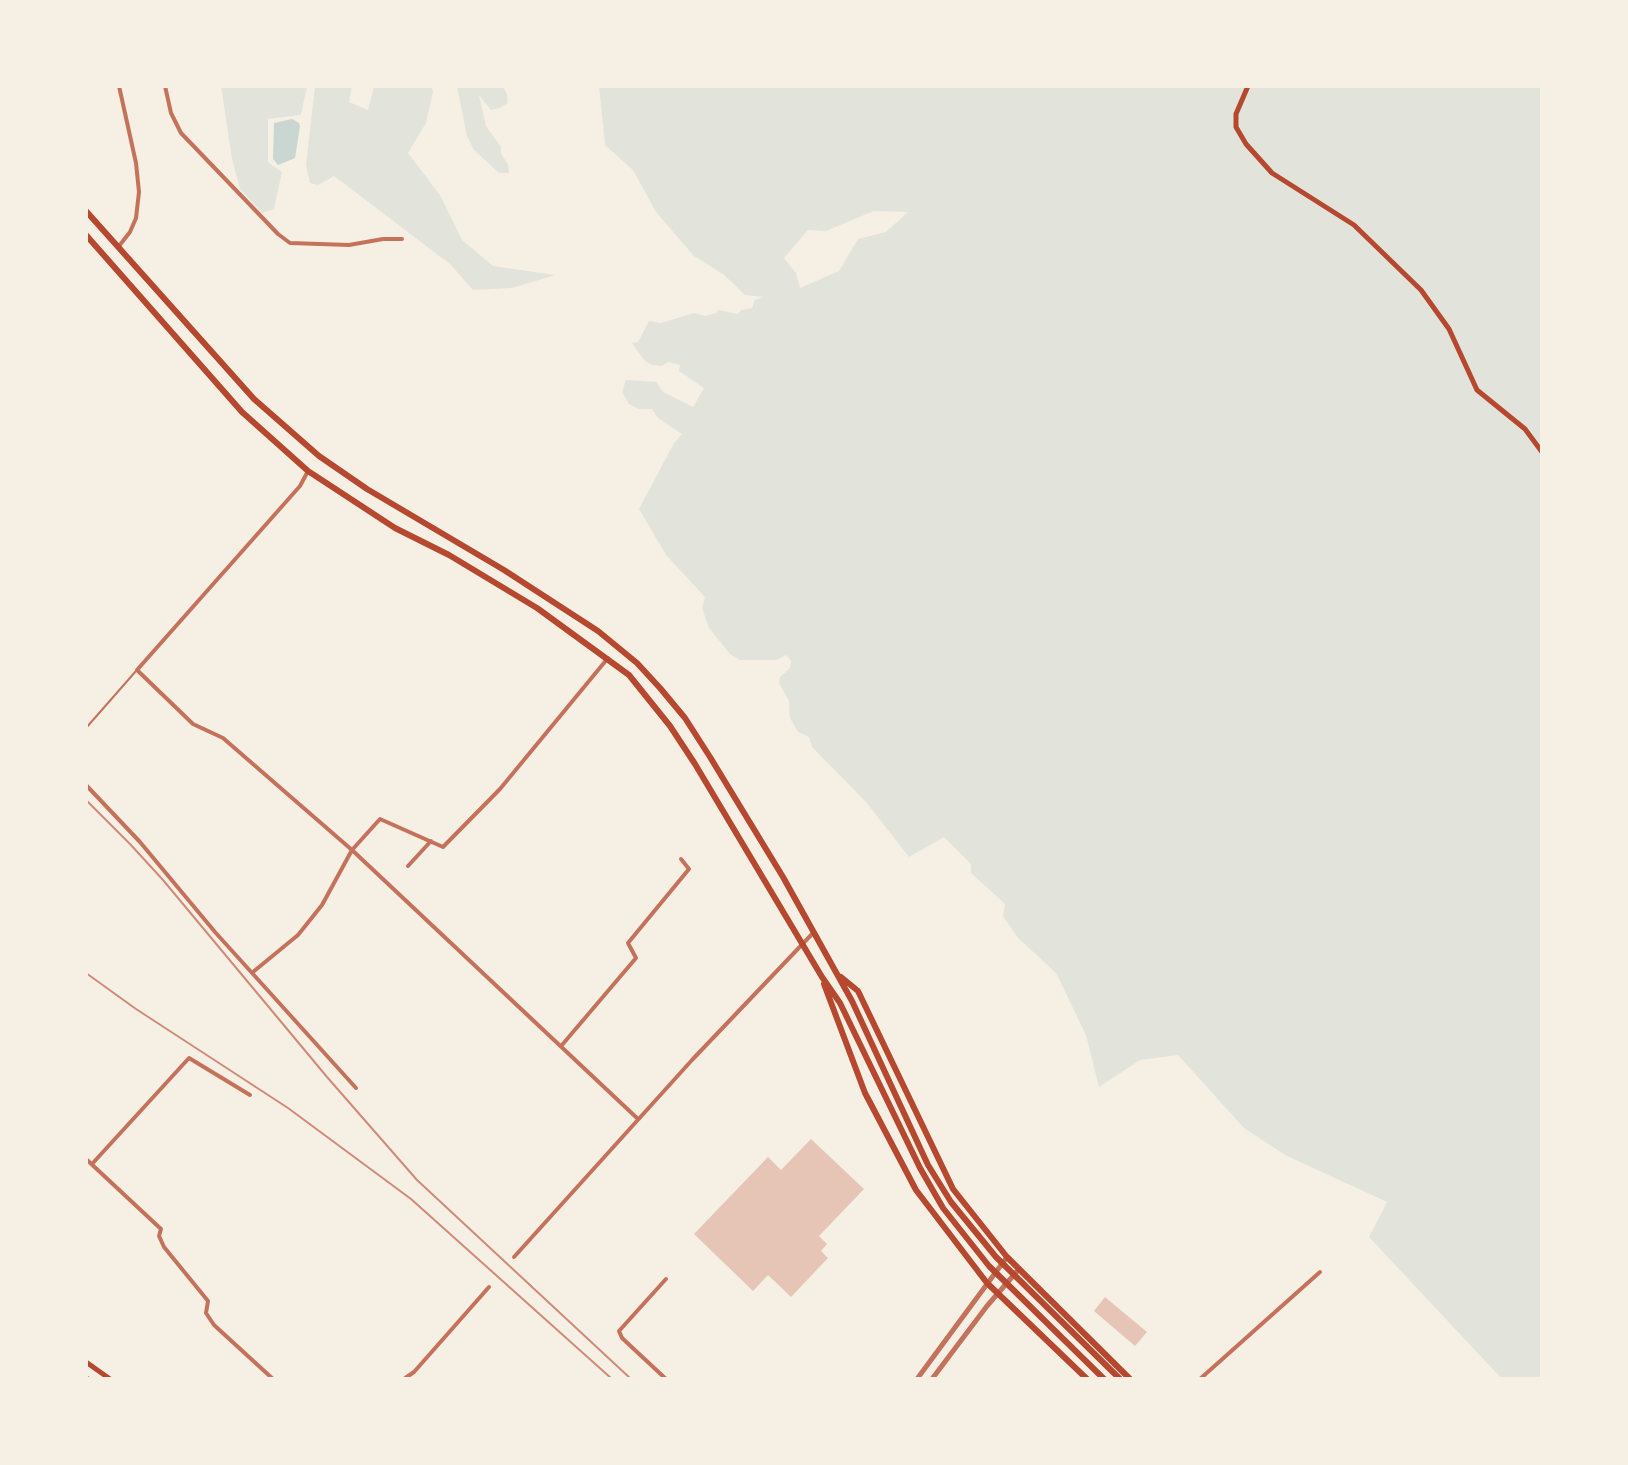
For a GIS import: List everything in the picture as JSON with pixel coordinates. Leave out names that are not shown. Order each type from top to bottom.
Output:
[{"type":"highway","points":[[86,211],[254,399],[319,456],[367,489],[552,600],[598,631],[637,663],[693,731],[783,877],[852,1001],[928,1165],[951,1202],[996,1257],[1120,1379]]},
{"type":"highway","points":[[86,235],[242,412],[308,471],[395,528],[449,555],[537,608],[629,675],[670,726],[840,1003],[920,1168],[943,1208],[989,1266],[1104,1379]]},
{"type":"highway","points":[[308,471],[319,456]]},
{"type":"highway","points":[[835,972],[858,991],[953,1189],[1007,1257],[1130,1379]]},
{"type":"highway","points":[[822,977],[865,1093],[896,1154],[937,1219],[987,1283],[1087,1379]]},
{"type":"main road","points":[[1248,86],[1236,114],[1236,127],[1246,144],[1272,173],[1354,225],[1421,290],[1449,329],[1477,390],[1525,429],[1542,452]]},
{"type":"main road","points":[[86,1362],[110,1379]]},
{"type":"street","points":[[119,86],[136,163],[139,192],[136,218],[119,246]]},
{"type":"street","points":[[165,86],[171,113],[181,133],[290,243],[349,245],[402,239]]},
{"type":"street","points":[[308,471],[300,486],[137,670],[193,724],[223,738],[352,850],[638,1119]]},
{"type":"street","points":[[253,972],[298,935],[322,905],[352,850],[380,819],[443,847],[500,789],[608,658]]},
{"type":"street","points":[[87,788],[140,842],[215,932],[356,1088]]},
{"type":"street","points":[[408,866],[431,841]]},
{"type":"street","points":[[561,1046],[636,958],[628,943],[689,869],[681,859]]},
{"type":"street","points":[[514,1257],[638,1119],[813,933]]},
{"type":"street","points":[[92,1164],[189,1058],[250,1095]]},
{"type":"street","points":[[86,1159],[161,1229],[159,1236],[164,1247],[208,1301],[206,1313],[214,1325],[273,1379]]},
{"type":"street","points":[[917,1379],[1007,1257]]},
{"type":"street","points":[[932,1379],[1019,1269]]},
{"type":"street","points":[[1200,1379],[1320,1272]]},
{"type":"street","points":[[666,1279],[619,1331],[622,1338],[666,1379]]},
{"type":"street","points":[[404,1379],[414,1372],[489,1287]]},
{"type":"lane","points":[[86,728],[137,670]]},
{"type":"shaded area","points":[[221,86],[307,86],[301,115],[268,119],[268,162],[282,172],[274,209],[262,213],[240,189],[232,159]]},
{"type":"shaded area","points":[[315,86],[352,86],[349,102],[368,110],[374,86],[431,86],[433,92],[426,123],[408,153],[440,195],[462,240],[493,266],[555,275],[512,288],[473,290],[450,264],[334,176],[318,185],[310,183],[306,165]]},
{"type":"shaded area","points":[[457,86],[503,86],[508,103],[499,108],[491,110],[479,95],[486,126],[501,147],[509,173],[499,173],[474,150],[467,136]]},
{"type":"shaded area","points":[[599,86],[1542,86],[1542,1379],[1502,1379],[1369,1237],[1387,1202],[1285,1155],[1244,1128],[1178,1055],[1140,1060],[1099,1087],[1086,1035],[1056,973],[1018,938],[1003,916],[1005,904],[971,873],[971,864],[944,837],[909,857],[866,802],[812,747],[809,737],[798,732],[790,718],[789,701],[779,683],[780,677],[790,668],[791,661],[786,655],[777,660],[740,660],[730,654],[709,628],[702,608],[705,597],[666,555],[639,509],[674,443],[682,434],[658,418],[652,409],[639,409],[629,404],[622,392],[626,380],[656,382],[663,392],[693,407],[704,388],[679,371],[680,365],[668,362],[662,366],[652,365],[644,360],[632,343],[638,342],[649,321],[661,323],[694,313],[705,316],[718,310],[738,314],[741,310],[752,308],[755,300],[763,297],[745,295],[723,274],[694,256],[656,212],[633,170],[605,145]],"holes":[[[874,211],[908,212],[886,232],[858,239],[839,271],[800,288],[796,273],[784,258],[808,230],[826,231]]]},
{"type":"shaded area","points":[[292,119],[300,126],[295,158],[278,165],[273,159],[274,123]]},
{"type":"building","points":[[811,1139],[864,1189],[819,1236],[827,1244],[821,1251],[828,1258],[791,1297],[768,1275],[753,1291],[694,1234],[768,1157],[781,1170]]},
{"type":"building","points":[[1105,1297],[1147,1332],[1135,1346],[1094,1311]]},
{"type":"railway","points":[[86,800],[163,880],[417,1180],[631,1379]]},
{"type":"railway","points":[[86,973],[288,1108],[411,1199],[612,1379]]}]
